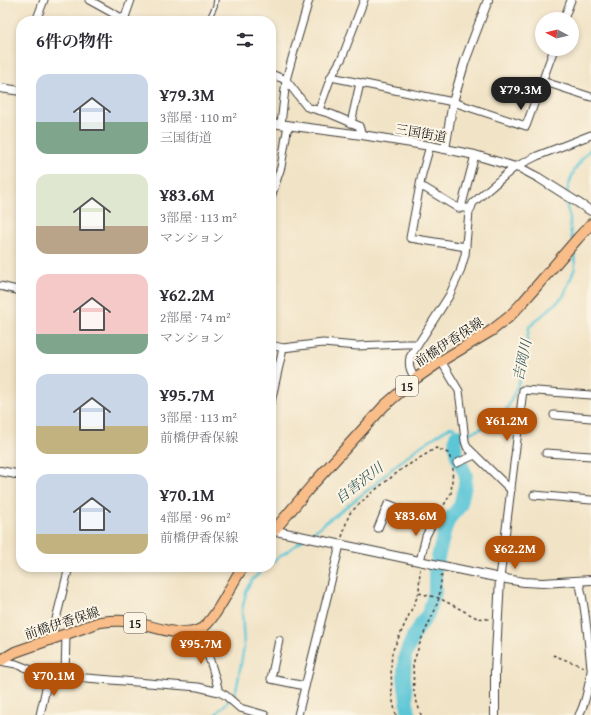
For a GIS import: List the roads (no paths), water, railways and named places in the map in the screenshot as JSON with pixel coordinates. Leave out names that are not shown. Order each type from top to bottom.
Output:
[{"type":"main road","name":"前橋伊香保線","points":[[276,527],[384,406],[415,379],[441,361],[491,331],[509,317],[524,302],[591,224]]},
{"type":"main road","points":[[198,631],[213,617],[240,572]]},
{"type":"main road","name":"前橋伊香保線","points":[[0,661],[15,652],[100,622],[133,622],[182,633],[198,631]]},
{"type":"street","points":[[38,16],[44,0]]},
{"type":"street","points":[[89,0],[118,16]]},
{"type":"street","points":[[126,16],[131,0]]},
{"type":"street","points":[[276,182],[281,167],[286,80],[309,0]]},
{"type":"street","points":[[319,110],[331,76],[342,58],[364,0]]},
{"type":"street","points":[[445,149],[453,102],[465,61],[488,0]]},
{"type":"street","points":[[567,12],[571,0]]},
{"type":"street","points":[[331,76],[453,102],[526,126],[551,56]]},
{"type":"street","points":[[276,76],[286,80],[307,106],[359,126],[362,135]]},
{"type":"street","points":[[542,81],[591,98]]},
{"type":"street","points":[[351,123],[360,82]]},
{"type":"street","points":[[0,88],[16,90]]},
{"type":"street","name":"三国街道","points":[[276,123],[362,135],[475,155],[522,169],[572,198],[591,211]]},
{"type":"street","points":[[415,379],[410,368],[410,357],[449,296],[460,272],[465,255],[469,212],[473,203],[515,167],[537,156],[591,135]]},
{"type":"street","points":[[430,146],[410,238],[466,247]]},
{"type":"street","points":[[461,208],[475,155]]},
{"type":"street","points":[[420,187],[425,188],[458,208],[471,208]]},
{"type":"street","points":[[0,286],[16,290]]},
{"type":"street","points":[[276,346],[283,348],[323,343],[357,346],[417,344]]},
{"type":"street","points":[[276,380],[283,348]]},
{"type":"street","points":[[441,361],[459,391],[465,441],[468,447],[511,490]]},
{"type":"street","points":[[495,715],[495,673],[500,578],[523,390],[591,395]]},
{"type":"street","points":[[554,415],[591,418]]},
{"type":"street","points":[[546,453],[591,456]]},
{"type":"street","points":[[457,463],[475,455]]},
{"type":"street","points":[[0,471],[16,474]]},
{"type":"street","points":[[534,495],[591,500]]},
{"type":"street","points":[[378,528],[388,504],[433,521],[426,536],[423,562]]},
{"type":"street","points":[[276,533],[524,582],[543,583],[591,580]]},
{"type":"street","points":[[298,715],[340,545]]},
{"type":"street","points":[[51,639],[68,572]]},
{"type":"street","points":[[579,581],[589,620],[589,684],[582,711],[579,715]]},
{"type":"street","points":[[198,631],[204,643],[222,693]]},
{"type":"street","points":[[65,676],[66,634]]},
{"type":"street","points":[[279,640],[270,679],[305,686]]},
{"type":"street","points":[[0,661],[16,664],[39,673],[49,675],[185,685],[209,689],[222,693],[238,706],[265,715]]},
{"type":"street","points":[[40,715],[49,675]]},
{"type":"street","points":[[235,715],[238,706]]},
{"type":"lane","points":[[210,16],[216,0]]},
{"type":"waterway","name":"吉岡川","points":[[572,239],[570,218],[566,204],[568,187],[574,171],[584,156],[591,149]]},
{"type":"waterway","name":"吉岡川","points":[[308,536],[372,487],[419,447],[450,427],[455,428],[458,436],[478,430],[489,425],[507,409],[522,375],[529,327],[563,297],[575,268],[574,248]]},
{"type":"waterway","name":"吉岡川","points":[[410,715],[404,677],[405,656],[414,635],[428,614],[435,592],[435,570],[445,529],[449,519],[460,506],[465,486],[466,475],[457,456],[455,446],[456,436],[458,436]]},
{"type":"waterway","name":"自害沢川","points":[[276,559],[304,539]]},
{"type":"waterway","name":"自害沢川","points":[[215,715],[234,695],[237,686],[244,647],[242,610],[247,588],[253,579],[261,572]]}]
